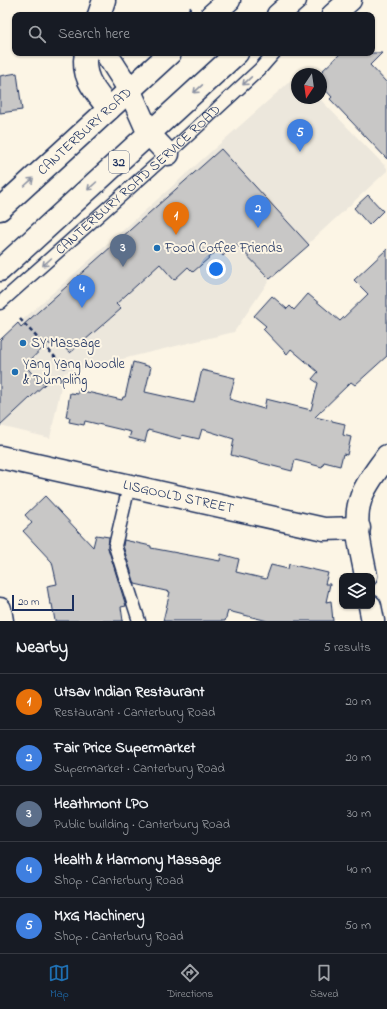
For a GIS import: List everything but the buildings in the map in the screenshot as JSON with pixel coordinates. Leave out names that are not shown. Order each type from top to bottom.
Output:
[{"type":"main road","points":[[215,12],[229,0]]},
{"type":"main road","points":[[281,12],[295,0]]},
{"type":"main road","points":[[336,12],[350,0]]},
{"type":"main road","points":[[96,56],[130,89],[150,134]]},
{"type":"main road","points":[[96,56],[91,85],[109,109],[150,134],[168,154]]},
{"type":"main road","name":"CANTERBURY ROAD","points":[[0,209],[167,56]]},
{"type":"main road","name":"32","points":[[0,270],[234,56]]},
{"type":"main road","points":[[366,573],[359,528],[358,509],[361,498],[387,456]]},
{"type":"main road","name":"LISGOOLD STREET","points":[[0,457],[324,529],[359,528]]},
{"type":"main road","points":[[0,609],[2,621]]},
{"type":"main road","points":[[371,609],[373,621]]},
{"type":"lane","name":"CANTERBURY ROAD SERVICE ROAD","points":[[0,303],[168,154],[260,69],[271,56]]},
{"type":"lane","points":[[130,486],[115,546],[140,621]]},
{"type":"path","points":[[20,319],[65,368]]},
{"type":"shaded area","points":[[291,80],[291,104],[325,104],[387,168],[387,171],[270,279],[234,332],[64,373],[50,438],[0,426],[0,340]]},
{"type":"place","name":"MXG Machinery","points":[[300,152]]},
{"type":"place","name":"Fair Price Supermarket","points":[[258,228]]},
{"type":"place","name":"Utsav Indian Restaurant","points":[[176,235]]},
{"type":"place","name":"Food Coffee Friends","points":[[157,248]]},
{"type":"place","name":"Heathmont LPO","points":[[123,267]]},
{"type":"place","name":"Health & Harmony Massage","points":[[82,308]]},
{"type":"place","name":"SY Massage","points":[[23,343]]},
{"type":"place","name":"Yang Yang Noodle & Dumpling","points":[[15,372]]}]
